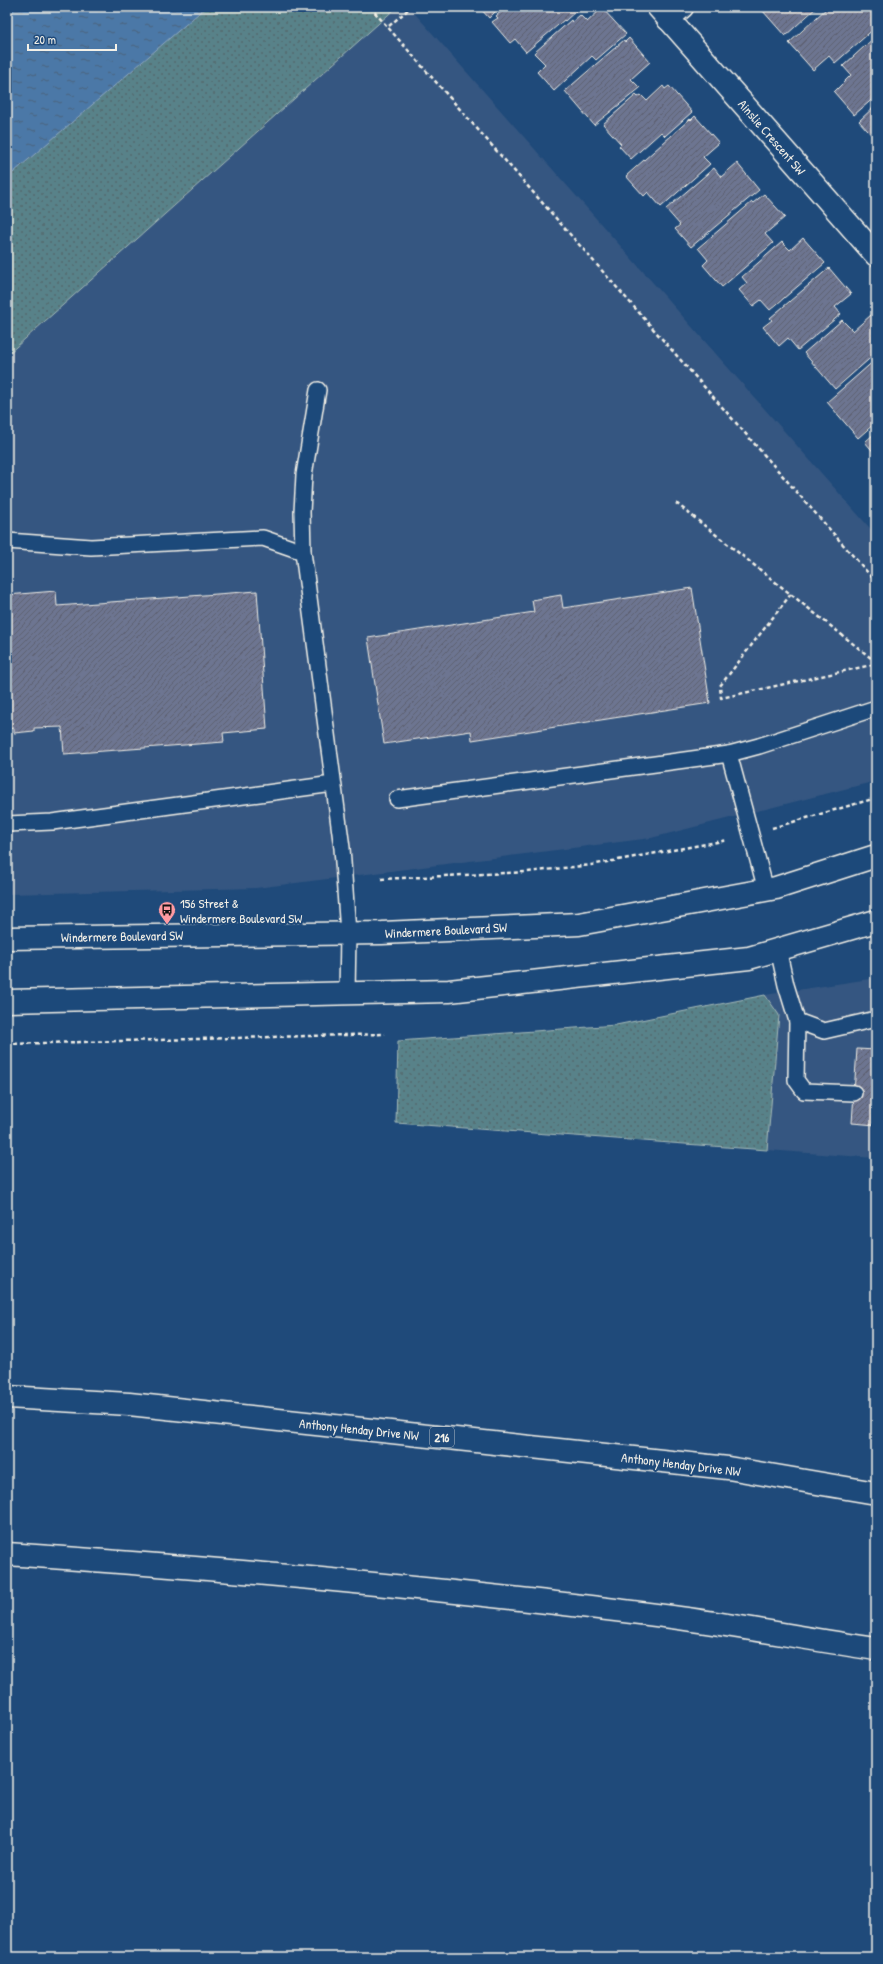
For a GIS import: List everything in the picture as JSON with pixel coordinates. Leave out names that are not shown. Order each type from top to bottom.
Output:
[{"type":"main road","name":"Ainslie Crescent SW","points":[[669,11],[876,255]]},
{"type":"main road","name":"Windermere Boulevard SW","points":[[7,938],[348,933],[579,924],[766,890],[876,856]]},
{"type":"main road","points":[[7,1001],[449,991],[749,958],[876,921]]},
{"type":"main road","name":"Anthony Henday Drive NW","points":[[7,1397],[129,1404],[720,1468],[876,1493]]},
{"type":"main road","points":[[7,1554],[121,1562],[416,1588],[674,1618],[876,1649]]},
{"type":"lane","points":[[318,390],[304,475],[302,512],[303,552],[342,848],[348,933],[347,994]]},
{"type":"lane","points":[[7,541],[91,547],[263,538],[303,552]]},
{"type":"lane","points":[[397,799],[729,754],[759,746],[876,708]]},
{"type":"lane","points":[[729,754],[766,890]]},
{"type":"lane","points":[[7,824],[52,822],[333,784]]},
{"type":"lane","points":[[778,949],[786,985],[797,1021],[796,1080],[804,1091],[854,1093]]},
{"type":"lane","points":[[797,1021],[824,1031],[876,1019]]},
{"type":"path","points":[[370,7],[389,26],[876,582]]},
{"type":"path","points":[[389,26],[411,7]]},
{"type":"path","points":[[676,503],[876,663]]},
{"type":"path","points":[[791,594],[720,686],[721,698],[876,663]]},
{"type":"path","points":[[382,879],[527,872],[591,865],[722,841],[786,825],[876,798]]},
{"type":"path","points":[[7,1044],[385,1034]]},
{"type":"shaded area","points":[[397,7],[409,7],[876,535],[876,781],[651,838],[256,888],[7,894],[7,355]]},
{"type":"shaded area","points":[[876,978],[876,1158],[396,1123],[398,1041],[616,1025],[765,995]]},
{"type":"green space","points":[[7,7],[397,7],[7,355]]},
{"type":"green space","points":[[765,995],[779,1015],[767,1150],[396,1123],[398,1041],[616,1025]]},
{"type":"water","points":[[7,7],[206,7],[7,178]]},
{"type":"building","points":[[479,7],[497,7],[497,10],[489,18]]},
{"type":"building","points":[[506,7],[574,7],[577,10],[526,52],[515,39],[510,43],[492,22],[498,18],[496,16]]},
{"type":"building","points":[[765,7],[817,7],[785,36],[762,10]]},
{"type":"building","points":[[828,7],[876,7],[876,27],[835,63],[829,56],[813,70],[789,43]]},
{"type":"building","points":[[602,8],[626,34],[596,60],[592,56],[554,91],[537,72],[545,64],[534,53],[571,20],[572,22],[580,15],[587,22]]},
{"type":"building","points":[[876,36],[876,96],[854,115],[834,92],[851,75],[843,66]]},
{"type":"building","points":[[629,38],[650,62],[631,79],[640,88],[594,125],[565,91],[624,40],[625,42]]},
{"type":"building","points":[[663,86],[665,89],[669,86],[692,112],[665,136],[661,132],[631,159],[619,146],[621,144],[603,124],[636,95],[638,97],[641,95],[647,101]]},
{"type":"building","points":[[876,105],[876,140],[859,121]]},
{"type":"building","points":[[695,116],[719,143],[703,157],[710,164],[661,207],[648,192],[644,196],[626,176]]},
{"type":"building","points":[[737,163],[759,190],[691,247],[675,229],[680,225],[666,209],[714,168],[721,177]]},
{"type":"building","points":[[764,194],[785,217],[765,234],[773,243],[722,287],[703,265],[708,260],[698,248],[752,202],[753,203]]},
{"type":"building","points":[[803,238],[825,263],[770,310],[761,300],[753,306],[739,290],[747,283],[742,277],[782,242],[790,250]]},
{"type":"building","points":[[829,268],[851,294],[835,307],[841,314],[798,350],[788,338],[779,346],[763,327],[772,320],[770,318]]},
{"type":"building","points":[[871,315],[876,320],[876,353],[835,389],[804,353],[842,320],[853,331]]},
{"type":"building","points":[[876,359],[876,422],[858,438],[827,402]]},
{"type":"building","points":[[876,432],[876,455],[865,442]]},
{"type":"building","points":[[692,588],[710,703],[472,740],[471,731],[384,744],[368,638],[534,612],[532,600],[561,595],[563,608]]},
{"type":"building","points":[[56,591],[57,606],[257,591],[267,729],[223,733],[224,742],[64,754],[62,727],[34,728],[34,731],[14,733],[14,728],[7,729],[7,595]]},
{"type":"building","points":[[857,1049],[876,1050],[876,1125],[852,1123]]},
{"type":"place","name":"156 Street & Windermere Boulevard SW","points":[[167,925]]}]
